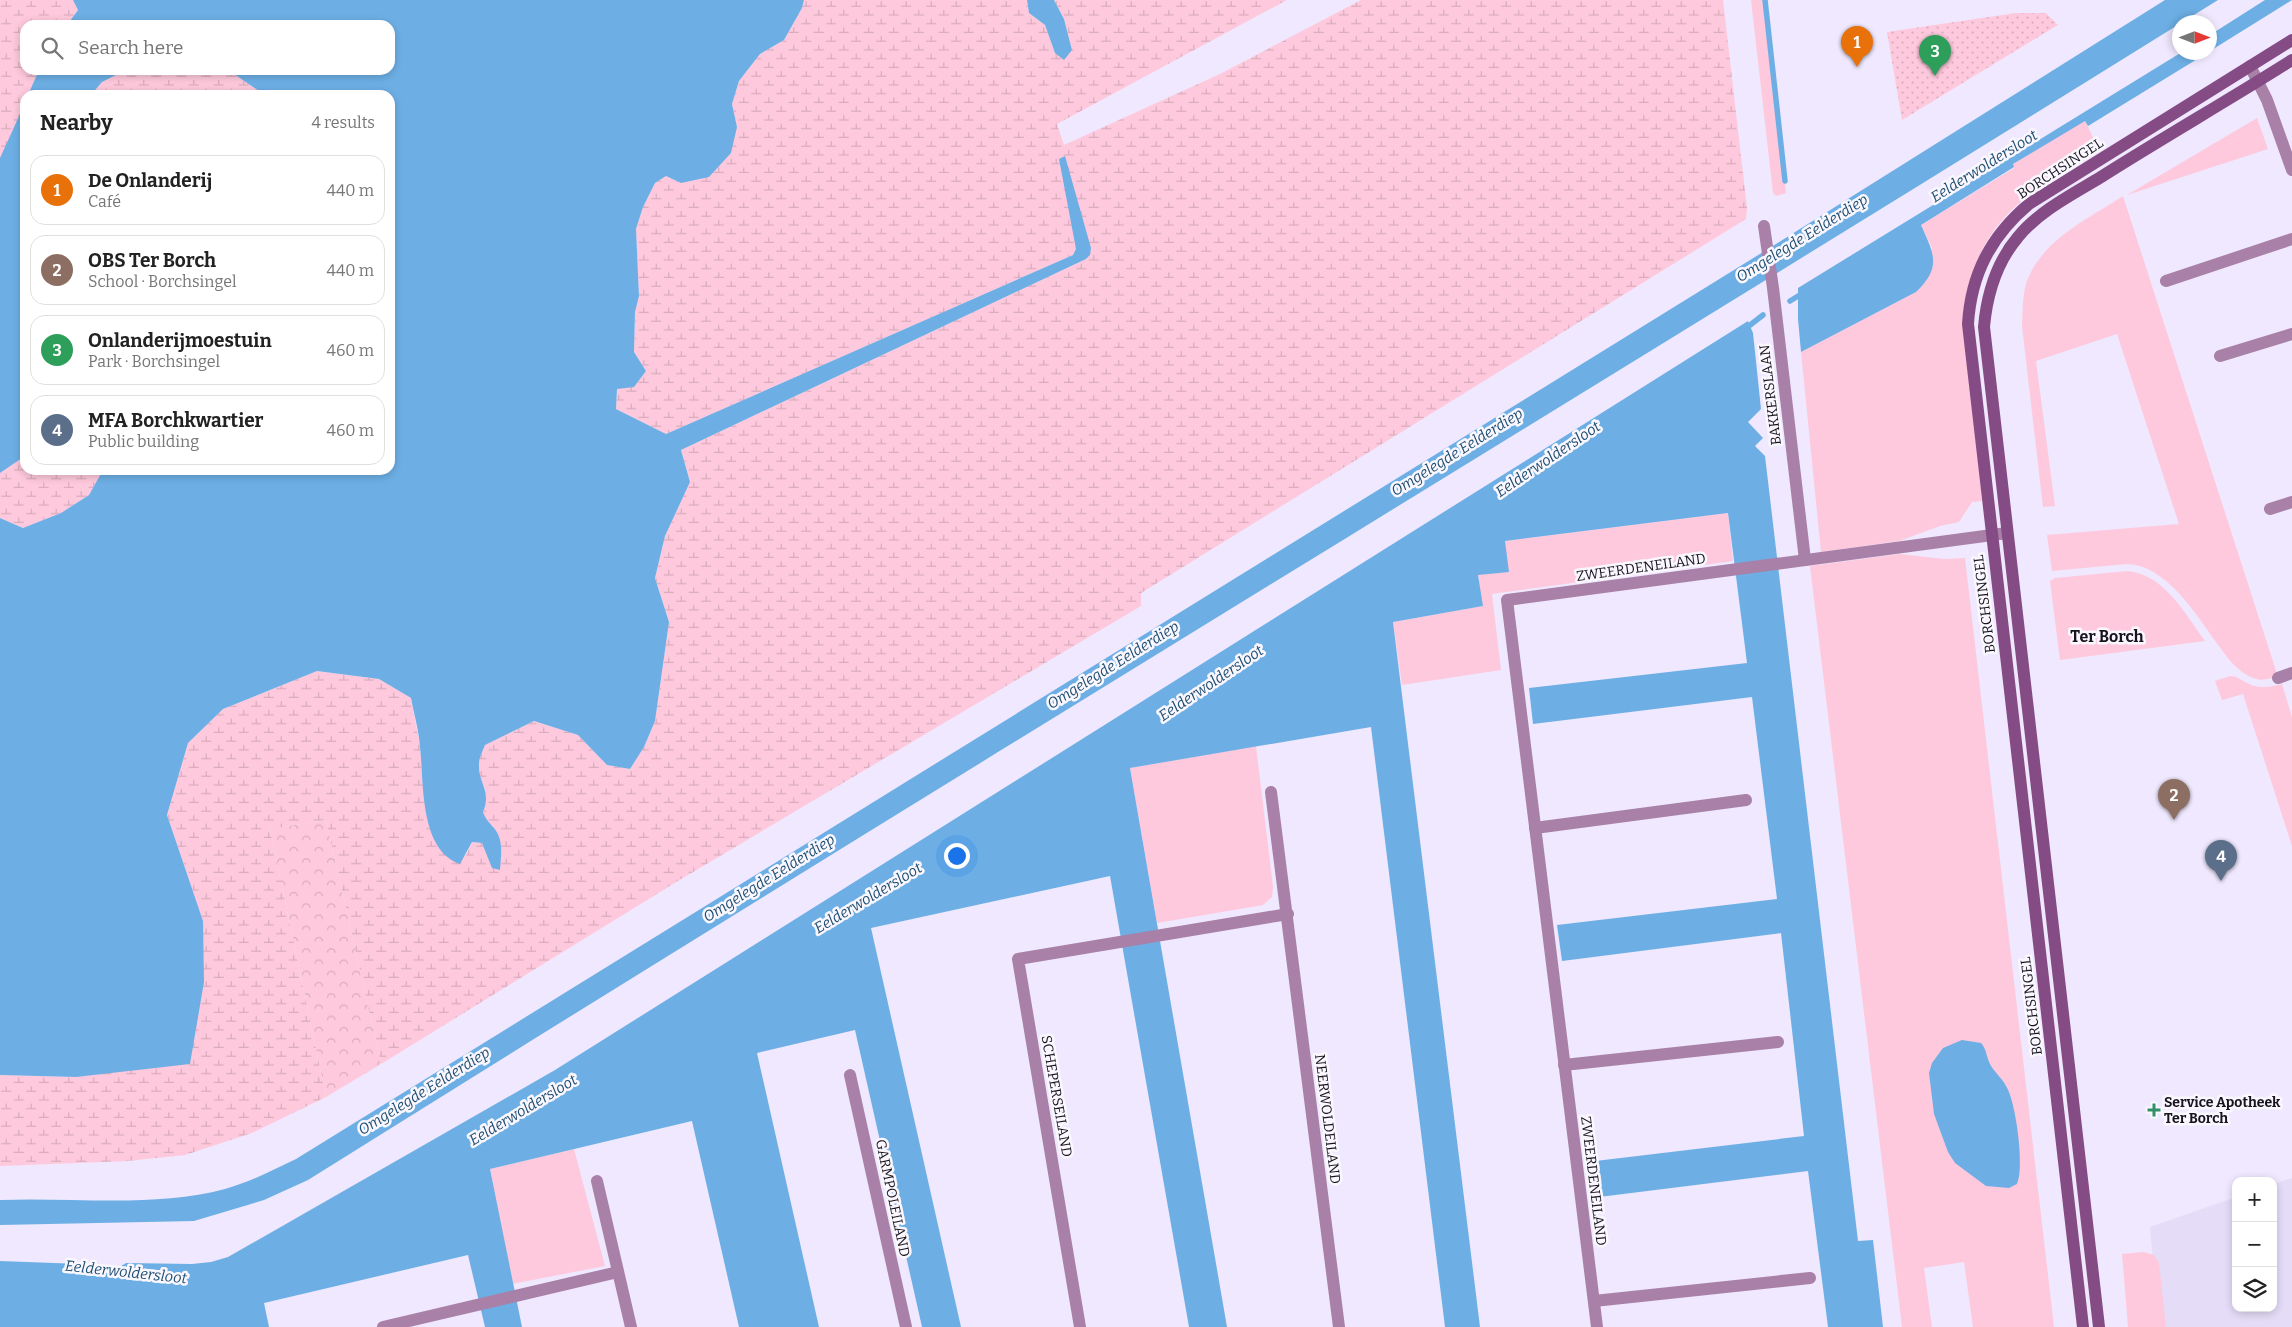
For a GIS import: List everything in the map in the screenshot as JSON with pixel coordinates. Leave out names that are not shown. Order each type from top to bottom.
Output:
[{"type":"main road","name":"BORCHSINGEL","points":[[2083,1327],[1968,324],[1972,287],[1984,257],[2004,228],[2029,204],[2292,40]]},
{"type":"main road","points":[[2099,1327],[1984,327],[1988,295],[1998,266],[2019,235],[2032,222],[2116,167],[2292,60]]},
{"type":"street","points":[[2250,66],[2259,81],[2292,170]]},
{"type":"street","name":"BAKKERSLAAN","points":[[1764,226],[1805,560]]},
{"type":"street","points":[[2166,281],[2292,239]]},
{"type":"street","points":[[2220,356],[2292,334]]},
{"type":"street","points":[[2270,509],[2292,502]]},
{"type":"street","name":"ZWEERDENEILAND","points":[[1597,1327],[1507,600],[2007,533]]},
{"type":"street","points":[[2278,678],[2292,673]]},
{"type":"street","name":"NEERWOLDEILAND","points":[[1272,792],[1339,1327]]},
{"type":"street","points":[[1535,828],[1746,800]]},
{"type":"street","name":"SCHEPERSEILAND","points":[[1080,1327],[1018,959],[1288,914]]},
{"type":"street","points":[[1564,1065],[1778,1042]]},
{"type":"street","name":"GARMPOLEILAND","points":[[850,1075],[906,1327]]},
{"type":"street","points":[[597,1181],[631,1327]]},
{"type":"street","points":[[383,1327],[618,1272]]},
{"type":"street","points":[[1594,1301],[1810,1278]]},
{"type":"shaded area","points":[[2292,1178],[2292,1327],[2159,1327],[2150,1227],[2232,1198],[2232,1312],[2277,1312],[2277,1183]]},
{"type":"green space","points":[[0,0],[73,0],[78,10],[71,20],[20,20],[20,75],[37,75],[30,90],[20,90],[20,120],[9,144],[0,158]]},
{"type":"green space","points":[[804,0],[1027,0],[1029,13],[1045,25],[1055,53],[1072,50],[1064,19],[1054,0],[1287,0],[1057,124],[1064,145],[1220,74],[1361,0],[1723,0],[1747,208],[1746,219],[1141,593],[1141,606],[678,881],[381,1064],[326,820],[270,829],[326,1097],[252,1133],[185,1155],[128,1161],[0,1166],[0,1075],[76,1077],[203,921],[167,815],[188,743],[223,709],[317,671],[379,679],[411,698],[420,745],[423,787],[465,857],[472,842],[483,843],[492,868],[493,826],[486,821],[483,812],[486,798],[479,771],[480,759],[485,745],[534,721],[578,735],[607,765],[630,769],[644,747],[655,721],[669,622],[655,578],[665,536],[690,482],[681,450],[1086,259],[1090,255],[1076,250],[1073,255],[666,434],[616,409],[617,389],[646,371],[634,352],[635,312],[639,296],[636,229],[643,207],[655,183],[666,176],[681,183],[737,127],[732,104],[739,81],[760,54],[784,40],[802,8]]},
{"type":"green space","points":[[1751,0],[1765,0],[1786,193],[1776,196],[1773,193]]},
{"type":"green space","points":[[2016,13],[2046,13],[2058,25],[1902,120],[1887,32]]},
{"type":"green space","points":[[116,75],[235,75],[258,90],[95,90],[102,82]]},
{"type":"green space","points":[[2257,118],[2268,149],[2127,195]]},
{"type":"green space","points":[[2085,120],[2098,149],[2033,192],[1999,224],[1974,268],[1966,296],[1982,501],[1972,502],[1959,522],[1940,526],[1899,541],[1821,552],[1801,352],[1916,292],[1932,248],[1921,225],[2014,168],[2013,164]]},
{"type":"green space","points":[[2123,196],[2278,677],[2259,680],[2239,670],[2226,656],[2180,594],[2155,573],[2142,567],[2127,564],[2052,571],[2047,535],[2179,524],[2117,334],[2036,361],[2055,506],[2043,507],[2022,326],[2025,287],[2037,262],[2058,239]]},
{"type":"green space","points":[[20,459],[20,475],[100,475],[89,495],[61,513],[23,528],[0,518],[0,473]]},
{"type":"green space","points":[[1728,513],[1733,561],[1492,594],[1501,670],[1402,685],[1393,622],[1482,606],[1478,575],[1505,541]]},
{"type":"green space","points":[[1900,554],[1944,559],[1965,558],[2054,1327],[1973,1327],[1964,1262],[1924,1268],[1932,1327],[1902,1327],[1810,566]]},
{"type":"green space","points":[[2128,571],[2141,574],[2153,580],[2173,597],[2205,641],[2060,660],[2050,581],[2055,578]]},
{"type":"green space","points":[[2230,676],[2257,687],[2282,684],[2292,717],[2292,846],[2243,694],[2222,700],[2215,681]]},
{"type":"green space","points":[[1256,746],[1273,887],[1272,897],[1263,905],[1157,923],[1130,768]]},
{"type":"green space","points":[[326,820],[381,1064],[326,1097],[270,829]]},
{"type":"green space","points":[[574,1149],[605,1266],[512,1284],[490,1169]]},
{"type":"green space","points":[[2144,1252],[2154,1255],[2159,1263],[2166,1327],[2128,1327],[2122,1254]]},
{"type":"water","points":[[73,0],[804,0],[802,8],[784,40],[760,54],[739,81],[732,104],[737,127],[731,153],[709,177],[681,183],[666,176],[655,183],[643,207],[636,229],[639,296],[635,312],[634,352],[646,371],[634,387],[617,389],[616,409],[666,434],[1073,255],[1076,249],[1059,159],[1065,156],[1091,248],[1090,255],[1086,259],[681,450],[690,482],[665,536],[655,578],[669,622],[655,721],[644,747],[630,769],[607,765],[578,735],[534,721],[485,745],[479,764],[480,777],[486,798],[483,812],[499,838],[501,848],[500,870],[492,868],[482,843],[472,842],[460,864],[447,856],[437,845],[430,830],[426,813],[418,729],[411,698],[379,679],[317,671],[223,709],[188,743],[167,815],[203,921],[204,982],[190,1064],[76,1077],[0,1075],[0,518],[23,528],[61,513],[89,495],[100,475],[395,475],[395,90],[258,90],[235,75],[395,75],[395,20],[71,20],[78,10]]},
{"type":"water","points":[[1027,0],[1054,0],[1064,19],[1072,50],[1064,60],[1055,53],[1045,25],[1029,13]]},
{"type":"water","name":"Omgelegde Eelderdiep","points":[[2165,0],[2218,0],[2194,15],[2172,15],[2172,29],[546,1031],[308,1180],[264,1200],[194,1221],[0,1225],[0,1200],[142,1200],[198,1195],[243,1183],[296,1159],[1776,244]]},
{"type":"water","points":[[2265,0],[2292,0],[2217,47],[2217,31]]},
{"type":"water","points":[[2172,58],[2172,60],[2196,60],[2088,126],[2085,121],[2013,164],[2014,167],[1921,225],[1932,252],[1933,260],[1930,275],[1916,292],[1801,352],[1798,288]]},
{"type":"water","points":[[37,75],[116,75],[102,82],[95,90],[30,90]]},
{"type":"water","points":[[20,114],[20,459],[0,473],[0,158]]},
{"type":"water","points":[[1748,321],[1753,333],[1761,409],[1748,422],[1763,438],[1755,446],[1765,456],[1858,1241],[1873,1240],[1883,1327],[1828,1327],[1808,1171],[1591,1198],[1587,1162],[1804,1136],[1781,933],[1562,961],[1557,925],[1777,899],[1752,697],[1533,724],[1529,688],[1747,663],[1728,513],[1505,541],[1509,572],[1478,575],[1483,606],[1393,622],[1480,1327],[1445,1327],[1371,727],[1130,768],[1227,1327],[1189,1327],[1110,876],[871,928],[961,1327],[922,1327],[855,1030],[757,1053],[819,1327],[739,1327],[692,1121],[490,1169],[522,1327],[485,1327],[468,1255],[264,1303],[269,1327],[0,1327],[0,1261],[81,1264],[103,1273],[110,1273],[126,1263],[192,1264],[211,1262],[228,1257],[555,1070]]},
{"type":"water","points":[[1962,1040],[1981,1043],[1990,1064],[2010,1094],[2016,1120],[2020,1164],[2017,1184],[2009,1188],[1986,1186],[1955,1163],[1948,1152],[1934,1114],[1929,1073],[1932,1063],[1943,1048]]},
{"type":"waterway","points":[[1765,0],[1785,181]]},
{"type":"waterway","name":"Eelderwoldersloot","points":[[1790,301],[1803,293]]},
{"type":"waterway","name":"Eelderwoldersloot","points":[[1745,329],[1763,315]]},
{"type":"place","name":"De Onlanderij","points":[[1857,67]]},
{"type":"place","name":"Onlanderijmoestuin","points":[[1935,76]]},
{"type":"place","name":"OBS Ter Borch","points":[[2174,820]]},
{"type":"place","name":"MFA Borchkwartier","points":[[2221,881]]},
{"type":"place","name":"Service Apotheek Ter Borch","points":[[2154,1110]]},
{"type":"district","name":"Ter Borch","points":[[2107,636]]}]
